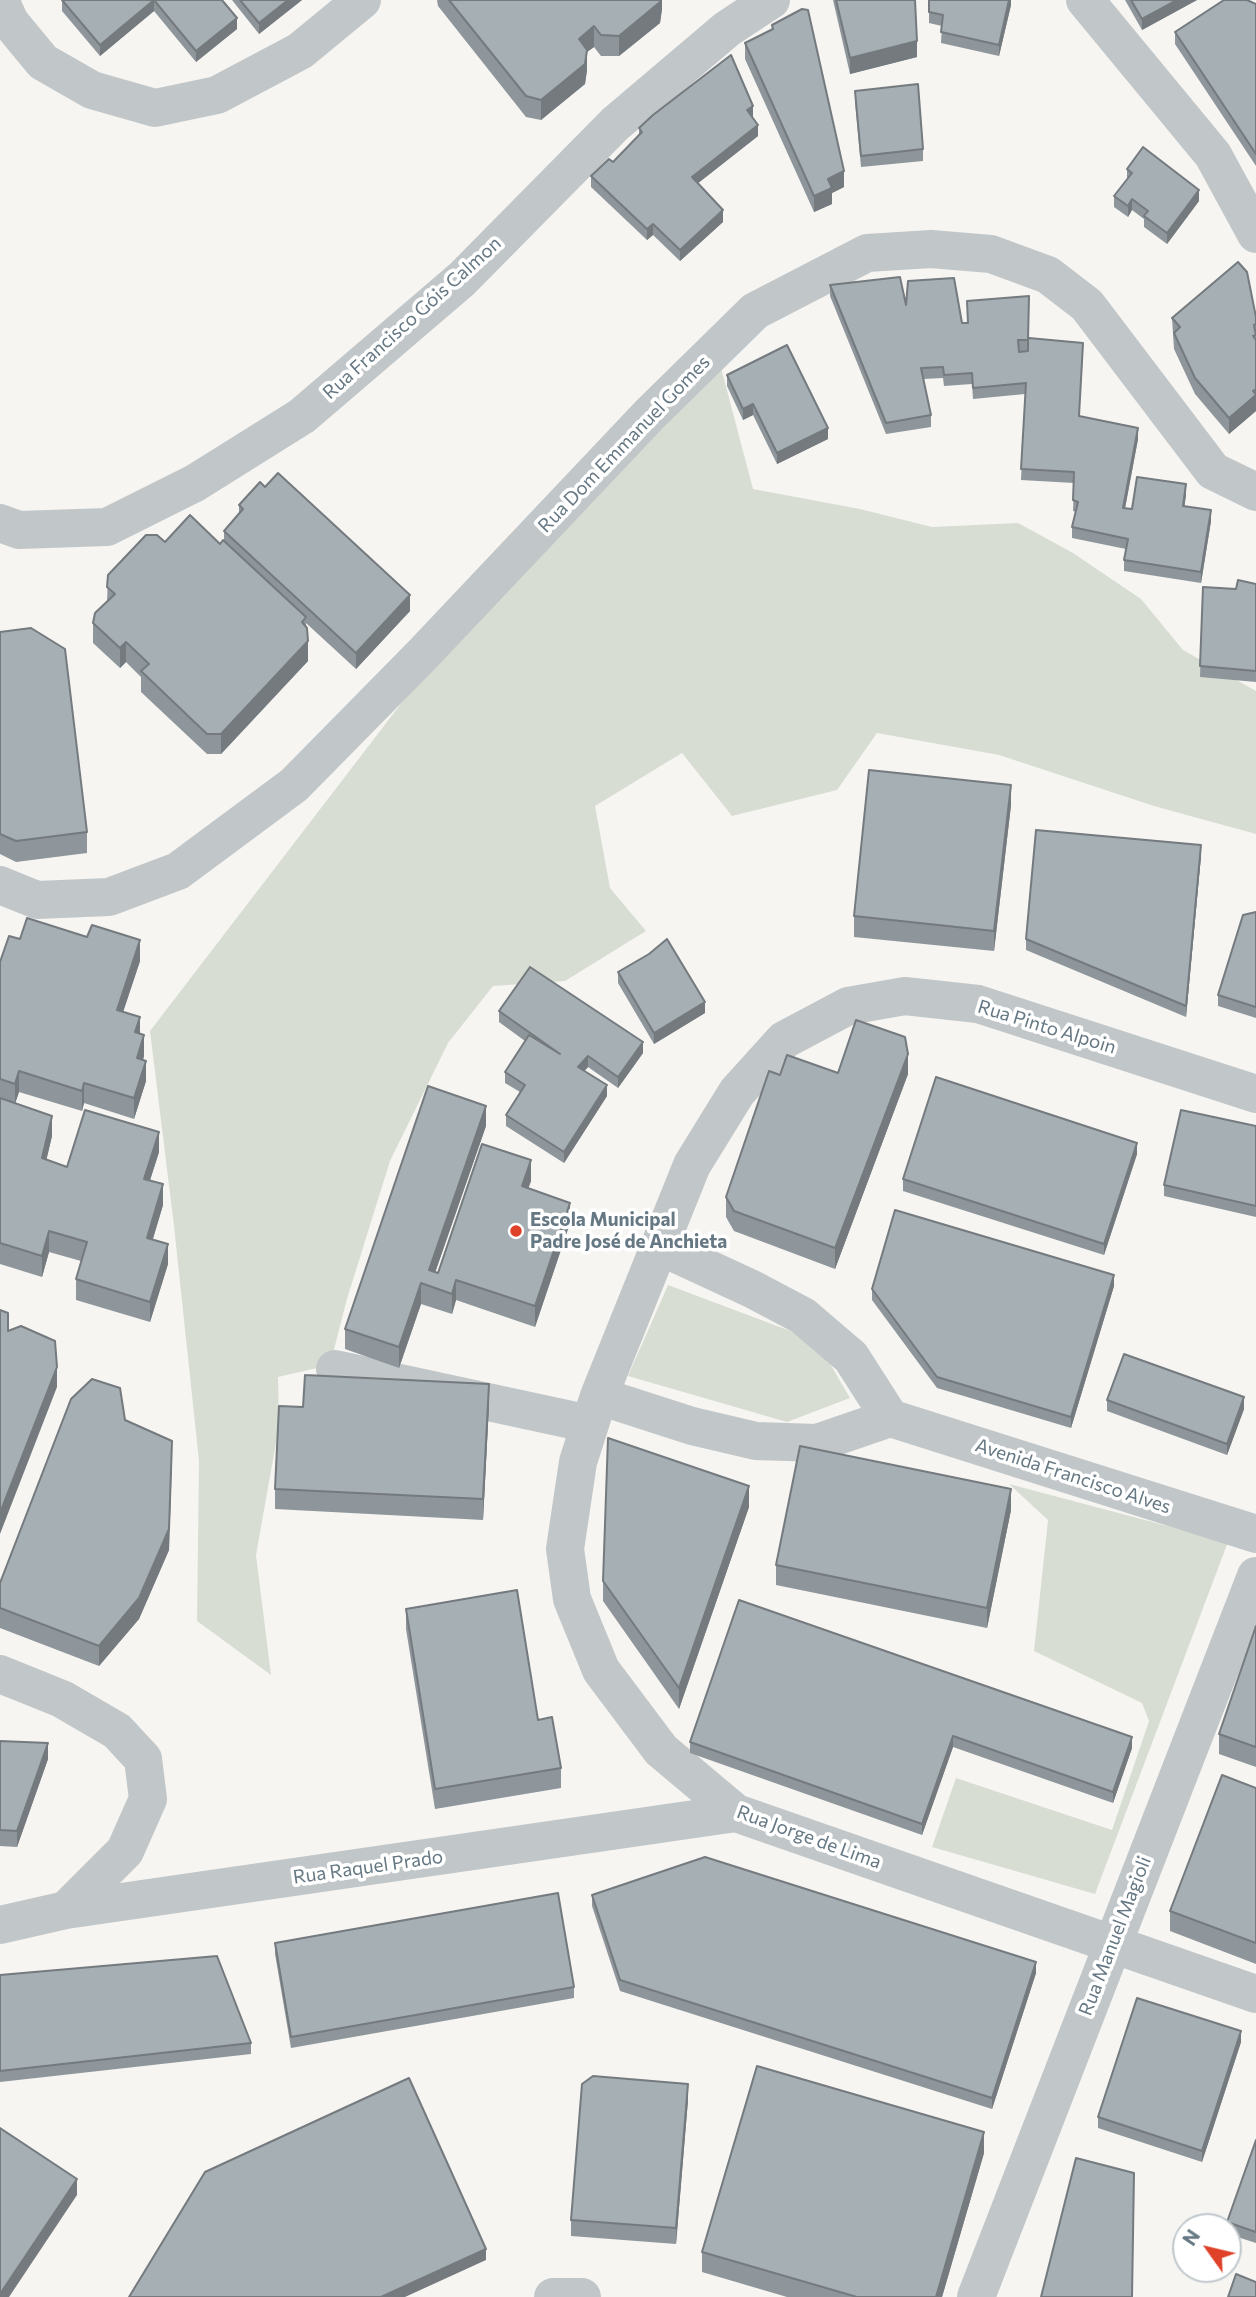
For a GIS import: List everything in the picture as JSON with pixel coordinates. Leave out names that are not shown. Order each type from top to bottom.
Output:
[{"type":"street","points":[[0,0],[9,22],[43,62],[92,90],[155,108],[217,95],[300,51],[362,0]]},
{"type":"street","name":"Rua Francisco Góis Calmon","points":[[0,523],[19,530],[107,527],[195,483],[302,416],[462,279],[615,124],[727,29],[771,0]]},
{"type":"street","points":[[1085,0],[1213,155],[1256,234]]},
{"type":"street","name":"Rua Dom Emmanuel Gomes","points":[[0,885],[37,900],[109,897],[178,871],[294,785],[422,655],[650,414],[755,311],[867,253],[931,249],[991,254],[1048,275],[1087,305],[1213,471],[1256,492]]},
{"type":"street","name":"Rua Pinto Alpoin","points":[[595,1410],[692,1165],[737,1092],[784,1040],[848,1006],[905,996],[978,1004],[1256,1094]]},
{"type":"street","points":[[335,1369],[692,1426],[756,1441],[817,1443],[890,1418],[851,1357],[803,1316],[659,1246]]},
{"type":"street","name":"Rua Jorge de Lima","points":[[595,1410],[578,1462],[565,1549],[572,1599],[601,1670],[661,1750],[736,1813],[1256,1994]]},
{"type":"street","name":"Avenida Francisco Alves","points":[[890,1418],[1256,1534]]},
{"type":"street","name":"Rua Manuel Magioli","points":[[976,2297],[1256,1576]]},
{"type":"street","points":[[0,1674],[62,1699],[117,1731],[143,1759],[148,1799],[125,1851],[66,1910]]},
{"type":"street","name":"Rua Raquel Prado","points":[[0,1925],[66,1910],[736,1813]]},
{"type":"street","points":[[553,2297],[582,2297]]},
{"type":"shaded area","points":[[719,360],[753,489],[860,509],[932,527],[1018,523],[1073,553],[1141,599],[1183,650],[1256,691],[1256,834],[1154,806],[999,755],[877,733],[837,790],[732,816],[682,753],[595,806],[610,888],[646,931],[565,981],[493,986],[448,1043],[390,1161],[347,1299],[330,1365],[278,1377],[279,1426],[256,1555],[271,1675],[197,1621],[199,1461],[150,1031],[413,688]]},
{"type":"shaded area","points":[[668,1285],[817,1341],[850,1398],[787,1422],[628,1376]]},
{"type":"shaded area","points":[[1009,1484],[1228,1542],[1095,1894],[932,1847],[956,1778],[1112,1830],[1149,1721],[1142,1703],[1034,1651],[1048,1520]]},
{"type":"building","points":[[62,0],[154,0],[100,45]]},
{"type":"building","points":[[154,0],[222,0],[237,18],[196,51]]},
{"type":"building","points":[[240,0],[288,0],[259,23]]},
{"type":"building","points":[[449,0],[661,0],[619,36],[601,35],[594,26],[579,39],[587,50],[585,64],[541,100],[526,96]]},
{"type":"building","points":[[836,0],[915,0],[917,41],[850,58]]},
{"type":"building","points":[[929,0],[1009,0],[999,45],[941,32],[943,15],[929,12]]},
{"type":"building","points":[[1131,0],[1177,0],[1142,19]]},
{"type":"building","points":[[1224,0],[1247,0],[1256,4],[1256,154],[1175,32]]},
{"type":"building","points":[[802,9],[808,10],[844,171],[828,179],[832,188],[814,196],[745,43],[773,29],[772,25]]},
{"type":"building","points":[[731,55],[753,106],[747,110],[758,125],[692,177],[723,210],[680,250],[653,224],[647,229],[591,176],[609,159],[613,162],[642,132],[639,128],[653,115]]},
{"type":"building","points":[[918,84],[923,149],[861,156],[855,91]]},
{"type":"building","points":[[1143,147],[1199,190],[1167,233],[1144,216],[1148,211],[1132,199],[1128,206],[1114,196],[1132,173],[1127,169]]},
{"type":"building","points":[[1238,262],[1247,272],[1256,317],[1256,335],[1253,336],[1256,340],[1256,389],[1253,391],[1256,395],[1229,418],[1195,378],[1174,333],[1180,327],[1172,318]]},
{"type":"building","points":[[900,277],[906,305],[908,281],[954,278],[962,323],[968,323],[967,301],[1029,296],[1028,340],[1083,343],[1079,416],[1138,428],[1123,508],[1132,509],[1137,477],[1186,484],[1183,506],[1211,510],[1201,572],[1124,560],[1128,539],[1072,527],[1078,502],[1073,500],[1074,472],[1021,469],[1026,383],[973,388],[972,373],[944,375],[943,367],[921,368],[931,415],[886,423],[830,285]],"holes":[[[1018,340],[1028,340],[1028,351],[1019,352]]]},
{"type":"building","points":[[787,345],[828,428],[777,453],[753,404],[743,409],[727,375]]},
{"type":"building","points":[[278,473],[410,595],[356,653],[224,531],[243,509],[239,505],[260,482],[265,487]]},
{"type":"building","points":[[190,515],[220,544],[223,540],[306,617],[302,622],[307,628],[308,641],[221,734],[207,734],[141,671],[149,664],[126,642],[120,648],[93,623],[95,613],[115,594],[107,587],[108,575],[146,535],[157,535],[165,542]]},
{"type":"building","points":[[1238,580],[1256,584],[1256,671],[1200,666],[1203,587],[1236,589]]},
{"type":"building","points":[[31,628],[65,649],[87,832],[16,841],[0,834],[0,632]]},
{"type":"building","points":[[869,770],[1011,785],[994,931],[854,916]]},
{"type":"building","points":[[1036,830],[1201,845],[1186,1006],[1026,939]]},
{"type":"building","points":[[1256,912],[1256,1007],[1218,995],[1243,915]]},
{"type":"building","points":[[27,918],[87,937],[92,925],[140,940],[117,1010],[140,1017],[135,1032],[144,1035],[137,1058],[146,1061],[134,1098],[84,1083],[82,1091],[19,1071],[15,1084],[0,1079],[0,962],[9,936],[20,939]]},
{"type":"building","points":[[667,939],[705,1002],[654,1033],[618,972],[649,954]]},
{"type":"building","points":[[530,967],[643,1042],[618,1077],[588,1056],[578,1067],[607,1085],[564,1152],[506,1115],[525,1085],[505,1072],[529,1035],[560,1054],[499,1011]]},
{"type":"building","points":[[856,1020],[905,1037],[908,1054],[835,1248],[734,1211],[726,1197],[769,1071],[780,1075],[787,1055],[838,1073]]},
{"type":"building","points":[[936,1077],[1137,1143],[1104,1244],[903,1179]]},
{"type":"building","points":[[428,1086],[486,1106],[429,1270],[438,1273],[482,1144],[531,1160],[522,1186],[570,1203],[535,1306],[456,1280],[452,1294],[421,1283],[399,1347],[345,1329]]},
{"type":"building","points":[[0,1098],[52,1116],[42,1158],[67,1167],[85,1110],[159,1132],[144,1179],[163,1184],[147,1238],[168,1244],[150,1302],[76,1279],[87,1242],[49,1231],[42,1256],[0,1243]]},
{"type":"building","points":[[1181,1110],[1256,1126],[1256,1206],[1164,1185]]},
{"type":"building","points":[[895,1210],[1114,1275],[1071,1417],[937,1377],[872,1289]]},
{"type":"building","points":[[0,1310],[8,1313],[8,1331],[21,1326],[55,1341],[57,1367],[0,1513]]},
{"type":"building","points":[[1124,1354],[1244,1397],[1227,1444],[1107,1400]]},
{"type":"building","points":[[305,1375],[489,1384],[483,1499],[275,1489],[279,1406],[303,1407]]},
{"type":"building","points":[[92,1379],[120,1388],[125,1420],[172,1441],[169,1529],[139,1598],[99,1646],[0,1608],[0,1583],[71,1399]]},
{"type":"building","points":[[608,1438],[749,1486],[679,1688],[603,1581]]},
{"type":"building","points":[[800,1446],[1011,1489],[987,1608],[776,1565]]},
{"type":"building","points":[[517,1590],[538,1720],[552,1717],[561,1768],[435,1789],[406,1609]]},
{"type":"building","points":[[739,1600],[1132,1737],[1113,1792],[953,1736],[922,1824],[690,1742]]},
{"type":"building","points":[[1256,1626],[1256,1747],[1219,1734]]},
{"type":"building","points":[[0,1741],[48,1743],[17,1831],[0,1830]]},
{"type":"building","points":[[1222,1775],[1256,1788],[1256,1943],[1170,1911]]},
{"type":"building","points":[[705,1857],[1036,1962],[992,2098],[620,1980],[592,1895]]},
{"type":"building","points":[[558,1893],[574,1987],[291,2037],[275,1943]]},
{"type":"building","points":[[217,1956],[251,2043],[0,2071],[0,1975]]},
{"type":"building","points":[[1137,1998],[1241,2031],[1202,2151],[1098,2117]]},
{"type":"building","points":[[757,2066],[984,2132],[936,2297],[857,2297],[702,2252]]},
{"type":"building","points":[[593,2076],[688,2084],[676,2228],[571,2220],[582,2084]]},
{"type":"building","points":[[409,2078],[486,2249],[381,2297],[129,2297],[205,2172]]},
{"type":"building","points":[[0,2128],[77,2179],[0,2294]]},
{"type":"building","points":[[1256,2140],[1256,2232],[1242,2227],[1242,2213],[1230,2213]]},
{"type":"building","points":[[1076,2158],[1134,2173],[1132,2297],[1041,2297]]},
{"type":"building","points":[[1242,2276],[1256,2282],[1256,2297],[1228,2297],[1233,2283],[1242,2283]]},
{"type":"place","name":"Escola Municipal Padre José de Anchieta","points":[[516,1231]]}]
